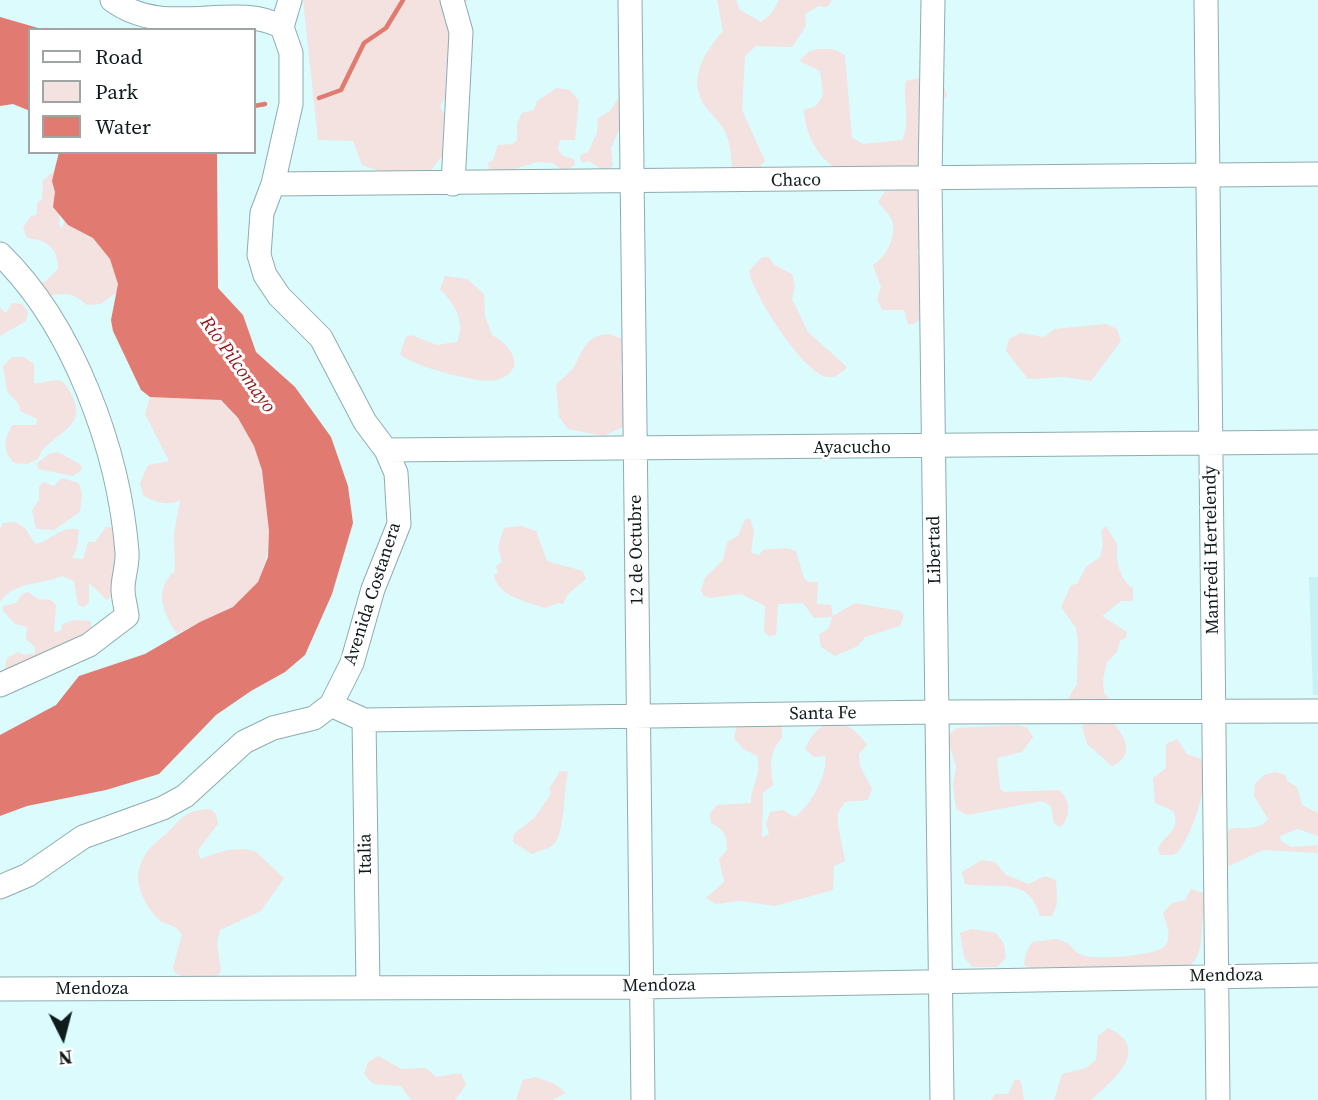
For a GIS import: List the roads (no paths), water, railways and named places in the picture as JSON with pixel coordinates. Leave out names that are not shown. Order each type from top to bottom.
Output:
[{"type":"street","points":[[112,0],[138,14],[156,18],[259,18],[282,27],[290,0]]},
{"type":"street","points":[[452,0],[461,32],[453,184]]},
{"type":"street","name":"12 de Octubre","points":[[630,0],[643,1100]]},
{"type":"street","name":"Libertad","points":[[933,0],[930,179],[942,1100]]},
{"type":"street","name":"Manfredi Hertelendy","points":[[1206,0],[1219,1100]]},
{"type":"street","name":"Avenida Costanera","points":[[282,27],[291,53],[291,104],[274,184],[259,231],[260,255],[265,275],[279,296],[321,338],[365,422],[386,450],[396,473],[399,524],[373,589],[352,663],[331,705]]},
{"type":"street","name":"Chaco","points":[[274,184],[632,183],[1318,174]]},
{"type":"street","points":[[0,254],[19,273],[52,316],[107,441],[127,554],[123,589],[127,616],[89,645],[0,685]]},
{"type":"street","name":"Ayacucho","points":[[386,450],[1318,442]]},
{"type":"street","points":[[0,887],[28,876],[83,837],[163,808],[186,796],[244,742],[273,728],[314,718],[331,705]]},
{"type":"street","name":"Santa Fe","points":[[331,705],[364,720],[937,712],[1318,711]]},
{"type":"street","name":"Italia","points":[[364,720],[368,988]]},
{"type":"street","name":"Mendoza","points":[[0,989],[641,987],[1318,975]]},
{"type":"water","points":[[0,17],[38,28],[28,28],[28,110],[13,104],[0,106]]},
{"type":"water","name":"Río Pilcomayo","points":[[59,154],[217,154],[218,288],[243,315],[256,352],[295,387],[331,437],[348,486],[353,523],[332,594],[305,655],[285,672],[216,715],[159,774],[106,790],[27,806],[0,816],[0,735],[56,705],[79,676],[145,654],[200,622],[233,607],[258,582],[268,557],[269,531],[262,470],[254,446],[238,418],[221,400],[150,397],[141,390],[113,331],[111,320],[118,284],[110,259],[93,238],[68,225],[53,207],[55,192],[52,181]]},
{"type":"waterway","points":[[319,98],[341,90],[364,43],[386,28],[403,0]]},
{"type":"waterway","points":[[256,106],[265,104]]}]
